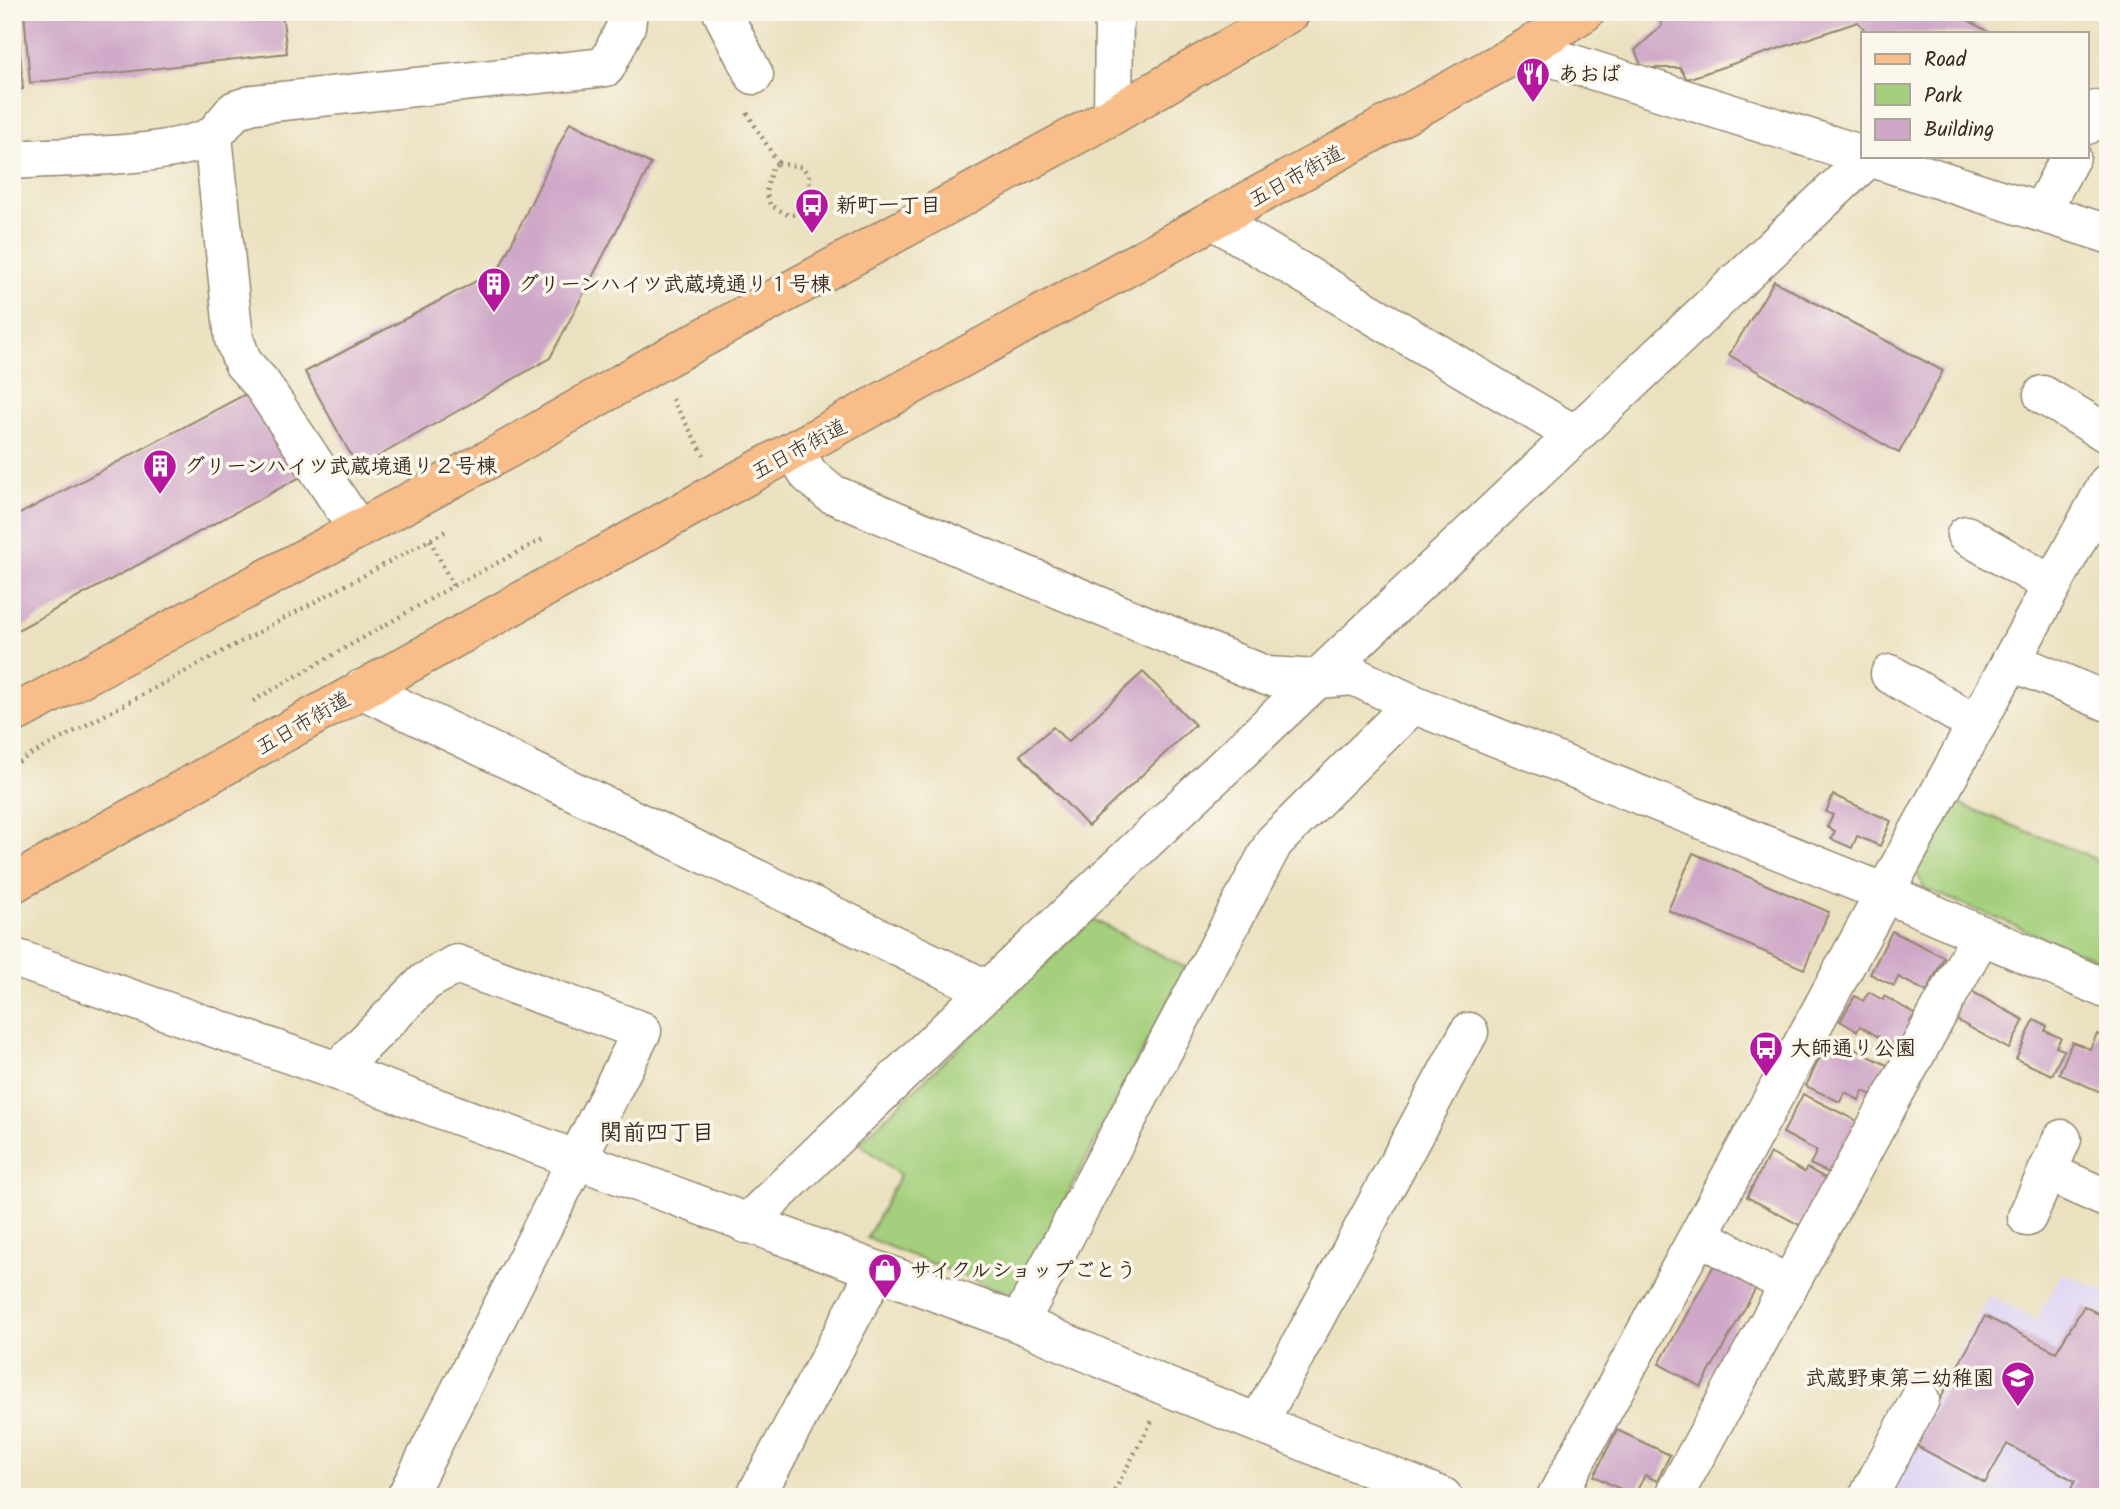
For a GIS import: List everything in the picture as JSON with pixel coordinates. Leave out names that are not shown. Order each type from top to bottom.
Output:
[{"type":"main road","points":[[12,715],[1113,115],[1291,12]]},
{"type":"main road","name":"五日市街道","points":[[12,884],[1215,221],[1525,49],[1585,12]]},
{"type":"street","points":[[12,160],[167,149],[199,143],[213,136],[235,110],[254,104],[606,67],[626,26],[628,12]]},
{"type":"street","points":[[722,12],[754,75]]},
{"type":"street","points":[[1113,115],[1114,12]]},
{"type":"street","points":[[1525,49],[1861,154]]},
{"type":"street","points":[[213,136],[234,339],[243,363],[261,383],[357,528]]},
{"type":"street","points":[[746,1224],[988,990],[1864,158]]},
{"type":"street","points":[[1873,158],[2042,210],[2108,234]]},
{"type":"street","points":[[2042,210],[2070,158]]},
{"type":"street","points":[[1215,221],[1575,435]]},
{"type":"street","points":[[2043,395],[2108,433]]},
{"type":"street","points":[[795,452],[809,475],[830,493],[1267,676],[1318,679],[1354,676],[1413,704],[1885,893],[1980,937],[2108,990]]},
{"type":"street","points":[[1556,1497],[2108,483]]},
{"type":"street","points":[[1966,535],[2052,585]]},
{"type":"street","points":[[2011,661],[2108,702]]},
{"type":"street","points":[[1890,674],[1977,724]]},
{"type":"street","points":[[361,690],[988,990]]},
{"type":"street","points":[[1019,1323],[1274,842],[1413,704]]},
{"type":"street","points":[[1674,1497],[1980,937]]},
{"type":"street","points":[[12,957],[337,1071],[577,1162],[1019,1323],[1170,1388],[1443,1497]]},
{"type":"street","points":[[337,1071],[425,982],[456,964],[642,1031],[406,1497]]},
{"type":"street","points":[[1259,1422],[1469,1032]]},
{"type":"street","points":[[2027,1217],[2055,1156],[2108,1199]]},
{"type":"street","points":[[1699,1235],[1788,1285]]},
{"type":"street","points":[[755,1497],[876,1270]]},
{"type":"street","points":[[1868,1497],[1920,1399]]},
{"type":"path","points":[[778,163],[802,167],[808,175],[811,202],[804,211],[790,216],[770,205],[766,192],[772,167],[778,163]]},
{"type":"path","points":[[673,401],[705,456]]},
{"type":"path","points":[[12,765],[430,540],[453,586]]},
{"type":"path","points":[[1111,1497],[1170,1388]]},
{"type":"shaded area","name":"武蔵野東第二幼稚園","points":[[2062,1273],[2108,1292],[2108,1497],[1881,1497],[1990,1295],[2036,1320]]},
{"type":"green space","points":[[1955,802],[2108,864],[2108,964],[1924,888],[1916,871]]},
{"type":"green space","points":[[1092,919],[1186,968],[1014,1296],[867,1238],[900,1175],[859,1143]]},
{"type":"building","points":[[12,12],[17,12],[23,89],[12,90]]},
{"type":"building","points":[[24,12],[282,12],[287,53],[30,83]]},
{"type":"building","points":[[1954,12],[1988,32],[1866,32],[1858,22],[1687,79],[1680,68],[1642,68],[1635,50],[1662,26],[1658,14]]},
{"type":"building","name":"グリーンハイツ武蔵境通り１号棟","points":[[570,122],[651,164],[550,358],[358,468],[305,372],[499,269]]},
{"type":"building","points":[[1774,281],[1943,371],[1899,453],[1729,355]]},
{"type":"building","name":"グリーンハイツ武蔵境通り２号棟","points":[[255,389],[308,473],[12,633],[12,518]]},
{"type":"building","points":[[1143,672],[1195,725],[1088,826],[1020,755],[1053,727],[1068,742]]},
{"type":"building","points":[[1833,795],[1891,821],[1880,846],[1857,836],[1852,848],[1831,839],[1835,831],[1827,827],[1833,815],[1826,812]]},
{"type":"building","points":[[1693,853],[1829,912],[1804,969],[1668,910]]},
{"type":"building","points":[[1892,931],[1944,957],[1927,992],[1898,977],[1894,986],[1870,974]]},
{"type":"building","points":[[1969,990],[2024,1020],[2009,1049],[1953,1018]]},
{"type":"building","points":[[1869,992],[1883,1000],[1884,996],[1915,1014],[1910,1022],[1915,1025],[1901,1050],[1860,1026],[1857,1031],[1840,1021],[1855,996],[1863,1001]]},
{"type":"building","points":[[2034,1020],[2047,1026],[2045,1031],[2061,1038],[2056,1047],[2064,1050],[2052,1075],[2016,1059]]},
{"type":"building","points":[[2097,1034],[2108,1038],[2108,1081],[2103,1093],[2059,1074],[2072,1042],[2090,1049]]},
{"type":"building","points":[[1830,1037],[1889,1066],[1874,1096],[1863,1091],[1859,1100],[1845,1092],[1840,1102],[1806,1086]]},
{"type":"building","points":[[1803,1094],[1857,1121],[1831,1174],[1810,1164],[1817,1151],[1783,1133]]},
{"type":"building","points":[[1770,1153],[1804,1172],[1807,1168],[1829,1180],[1803,1227],[1747,1197]]},
{"type":"building","points":[[1714,1265],[1756,1288],[1701,1387],[1659,1364]]},
{"type":"building","name":"武蔵野東第二幼稚園","points":[[2084,1306],[2108,1319],[2108,1459],[2101,1472],[2108,1476],[2108,1497],[2067,1497],[2075,1481],[2007,1444],[1985,1483],[1915,1445],[1985,1316],[2056,1352]]},
{"type":"building","points":[[1617,1430],[1670,1455],[1657,1481],[1645,1475],[1634,1496],[1594,1476]]},
{"type":"building","points":[[1582,1487],[1601,1497],[1578,1497]]},
{"type":"place","name":"あおば","points":[[1533,104]]},
{"type":"place","name":"新町一丁目","points":[[812,235]]},
{"type":"place","name":"グリーンハイツ武蔵境通り１号棟","points":[[494,314]]},
{"type":"place","name":"グリーンハイツ武蔵境通り２号棟","points":[[160,496]]},
{"type":"place","name":"大師通り公園","points":[[1766,1078]]},
{"type":"place","name":"サイクルショップごとう","points":[[885,1300]]},
{"type":"place","name":"武蔵野東第二幼稚園","points":[[2018,1408]]},
{"type":"district","name":"関前四丁目","points":[[657,1132]]}]
